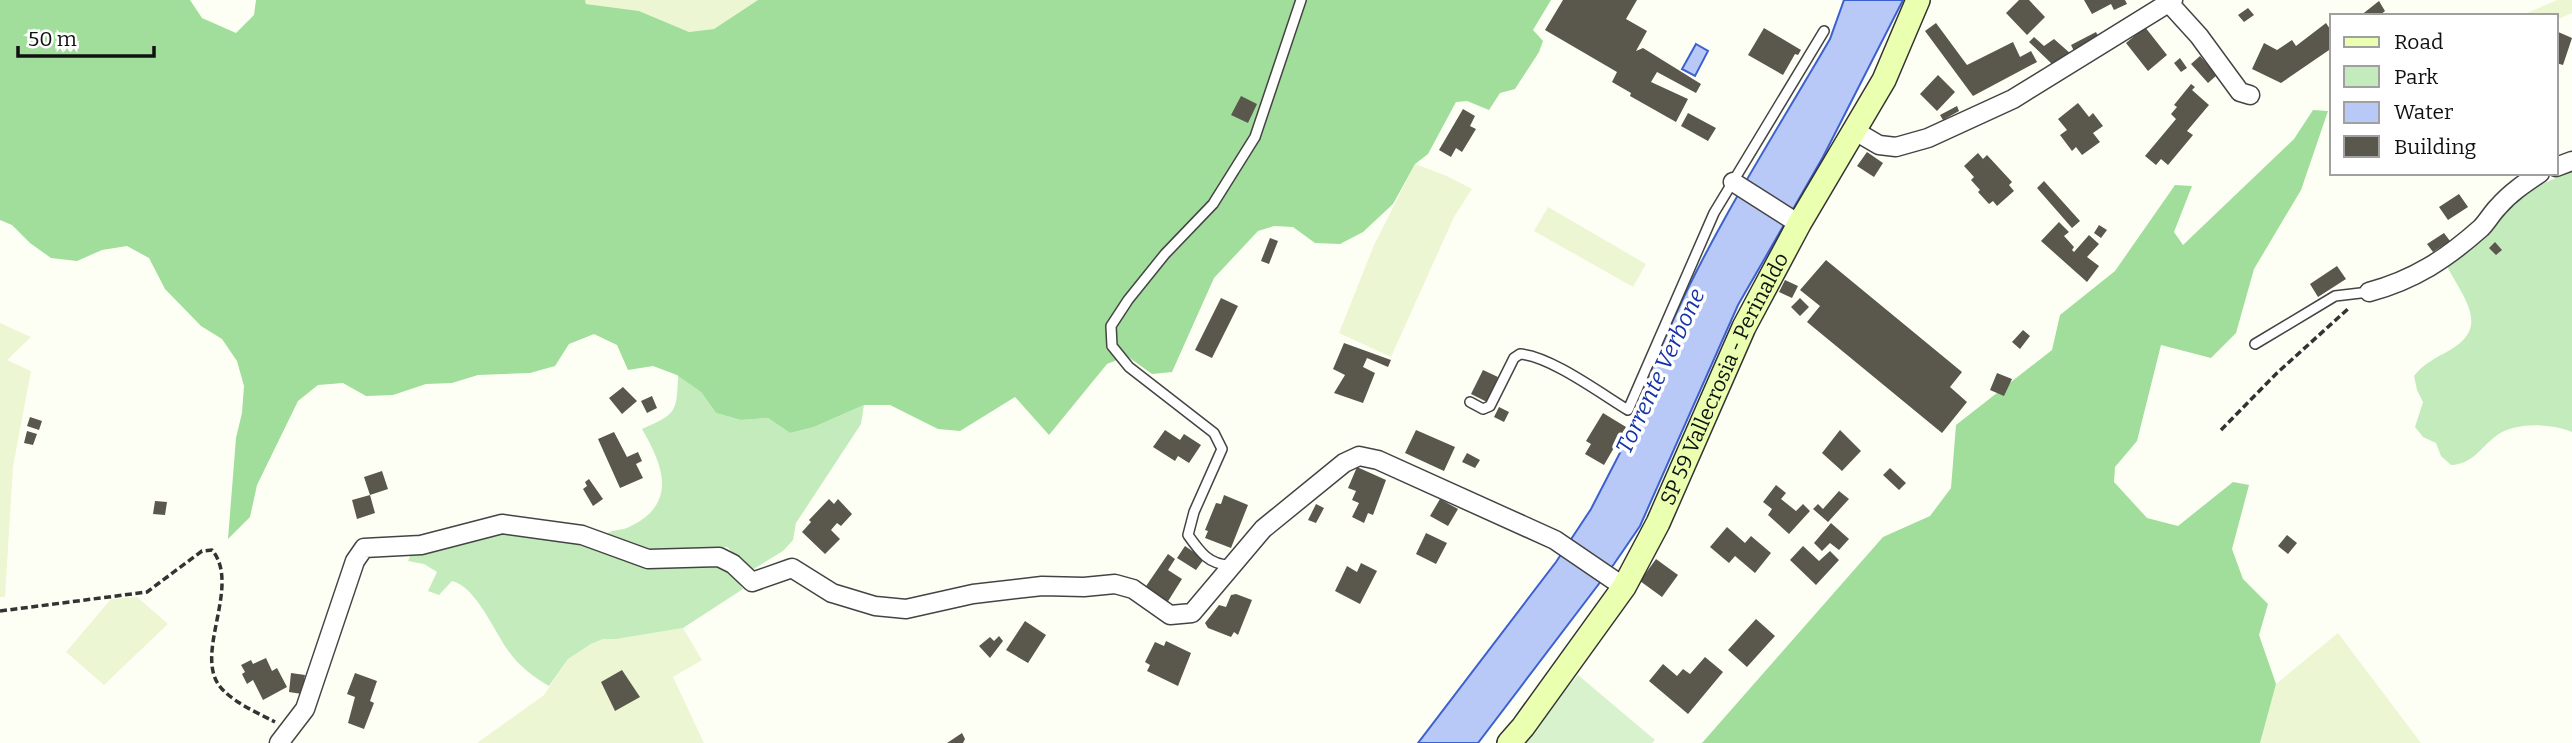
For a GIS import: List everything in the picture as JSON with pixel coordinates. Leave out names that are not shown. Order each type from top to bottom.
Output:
[{"type":"main road","name":"SP 59 Vallecrosia - Perinaldo","points":[[1509,743],[1523,727],[1616,582],[1658,523],[1744,327],[1795,222],[1855,131],[1884,80],[1918,0]]},
{"type":"street","points":[[1855,131],[1879,145],[1896,147],[1928,138],[2013,99],[2171,1],[2240,92],[2250,95]]},
{"type":"street","points":[[2369,292],[2415,277],[2435,264],[2483,226],[2498,205],[2537,175]]},
{"type":"street","points":[[1736,184],[1795,222]]},
{"type":"street","points":[[284,737],[305,709],[355,561],[364,548],[421,545],[502,524],[582,535],[648,559],[719,557],[733,564],[752,582],[792,568],[832,593],[875,606],[906,609],[973,594],[1042,586],[1084,587],[1115,584],[1133,589],[1170,615],[1192,613],[1263,529],[1345,463],[1359,456],[1378,460],[1555,540],[1616,582]]},
{"type":"lane","points":[[1232,565],[1218,565],[1201,553],[1188,536],[1194,512],[1222,449],[1214,433],[1129,367],[1112,346],[1111,326],[1165,254],[1213,204],[1255,137],[1301,0]]},
{"type":"lane","points":[[1470,402],[1483,409],[1490,406],[1514,358],[1520,354],[1532,355],[1550,364],[1628,410],[1695,251],[1824,31]]},
{"type":"lane","points":[[2255,344],[2335,296],[2369,292]]},
{"type":"path","points":[[2221,430],[2277,373],[2369,292]]},
{"type":"path","points":[[0,611],[147,592],[202,551],[212,550],[220,559],[222,587],[211,660],[216,677],[222,690],[284,737]]},
{"type":"green space","points":[[0,0],[190,0],[202,18],[236,33],[254,15],[256,0],[585,0],[586,4],[639,11],[689,32],[714,29],[758,0],[1551,0],[1533,30],[1543,41],[1539,52],[1515,89],[1500,93],[1489,110],[1467,101],[1456,102],[1428,154],[1415,164],[1393,204],[1363,232],[1340,244],[1315,243],[1293,227],[1274,226],[1258,231],[1214,278],[1172,372],[1152,374],[1127,356],[1107,364],[1049,435],[1015,397],[960,431],[938,429],[890,405],[864,405],[814,427],[790,433],[768,418],[741,420],[716,413],[701,392],[677,375],[653,366],[628,370],[617,345],[594,334],[569,344],[555,366],[530,373],[478,375],[452,383],[426,384],[393,395],[366,396],[343,383],[318,385],[298,401],[257,485],[250,517],[228,539],[236,438],[242,413],[244,386],[237,361],[222,339],[201,326],[165,289],[149,258],[127,246],[102,250],[77,261],[51,258],[30,243],[12,225],[0,220]]},
{"type":"green space","points":[[585,0],[758,0],[714,29],[689,32],[639,11],[586,4]]},
{"type":"green space","points":[[2557,0],[2572,0],[2572,13],[2558,19],[2558,14],[2525,14]]},
{"type":"green space","points":[[2313,110],[2328,111],[2301,190],[2254,269],[2236,333],[2211,358],[2161,345],[2137,441],[2115,467],[2114,482],[2147,518],[2178,526],[2233,482],[2249,485],[2232,549],[2243,579],[2268,604],[2259,635],[2276,684],[2260,743],[1702,743],[1883,537],[1930,516],[1951,488],[1956,425],[2052,350],[2060,315],[2115,271],[2175,185],[2192,186],[2174,232],[2183,245],[2294,139]]},
{"type":"green space","points":[[1415,164],[1472,189],[1454,217],[1391,357],[1339,333],[1374,245]]},
{"type":"green space","points":[[2572,171],[2572,432],[2533,425],[2513,428],[2496,436],[2471,459],[2451,465],[2441,456],[2436,443],[2423,437],[2415,427],[2423,402],[2414,376],[2426,364],[2463,341],[2469,331],[2469,309],[2446,264],[2524,192]]},
{"type":"green space","points":[[1548,207],[1646,264],[1633,287],[1534,231]]},
{"type":"green space","points":[[0,323],[31,337],[7,360],[31,371],[13,467],[5,597],[0,597]]},
{"type":"green space","points":[[678,375],[701,392],[716,413],[741,420],[768,418],[790,433],[814,427],[864,405],[861,424],[796,523],[793,540],[783,551],[752,570],[741,564],[727,547],[657,555],[607,538],[606,534],[609,532],[628,528],[646,517],[661,495],[660,469],[642,429],[662,420],[672,411],[677,397]]},
{"type":"green space","points":[[517,531],[717,563],[730,571],[743,589],[683,628],[603,639],[591,644],[568,659],[549,686],[537,679],[511,655],[469,591],[452,581],[439,595],[428,591],[437,572],[424,564],[408,561],[410,556],[485,535]]},
{"type":"green space","points":[[137,597],[168,624],[104,685],[66,652],[111,599]]},
{"type":"green space","points":[[683,628],[702,660],[673,677],[704,743],[477,743],[544,695],[568,659],[591,644],[603,639]]},
{"type":"green space","points":[[2338,633],[2421,743],[2260,743],[2276,684]]},
{"type":"green space","points":[[1578,675],[1655,740],[1652,743],[1520,743]]},
{"type":"water","name":"Torrente Verbone","points":[[1844,0],[1903,0],[1823,157],[1738,305],[1640,526],[1478,743],[1418,743],[1556,562],[1591,509],[1639,416],[1652,367],[1690,284],[1748,178],[1830,39]]},
{"type":"water","points":[[1696,44],[1708,51],[1695,76],[1682,69]]},
{"type":"building","points":[[1563,0],[1637,0],[1626,19],[1647,31],[1636,51],[1643,48],[1701,84],[1696,93],[1657,72],[1651,82],[1688,99],[1676,122],[1630,96],[1631,93],[1612,82],[1617,72],[1545,30]]},
{"type":"building","points":[[2019,0],[2029,0],[2045,17],[2027,35],[2006,13]]},
{"type":"building","points":[[2084,0],[2125,0],[2127,4],[2114,10],[2111,4],[2092,14]]},
{"type":"building","points":[[2379,1],[2385,11],[2381,14],[2363,14]]},
{"type":"building","points":[[2248,8],[2254,15],[2244,22],[2238,15]]},
{"type":"building","points":[[1936,23],[1967,65],[2013,42],[2020,57],[2031,51],[2037,62],[1973,96],[1925,31]]},
{"type":"building","points":[[2326,23],[2330,29],[2330,49],[2281,83],[2252,69],[2264,43],[2277,50],[2292,40],[2296,46]]},
{"type":"building","points":[[2145,27],[2167,55],[2148,71],[2126,43]]},
{"type":"building","points":[[1764,28],[1801,50],[1798,55],[1795,54],[1783,75],[1748,55]]},
{"type":"building","points":[[2096,32],[2099,38],[2074,51],[2071,45]]},
{"type":"building","points":[[2558,32],[2572,38],[2563,65],[2558,64]]},
{"type":"building","points":[[2034,37],[2044,46],[2054,39],[2071,54],[2052,64],[2029,42]]},
{"type":"building","points":[[2200,56],[2217,75],[2208,83],[2191,64]]},
{"type":"building","points":[[2180,58],[2187,68],[2181,72],[2174,63]]},
{"type":"building","points":[[1938,75],[1955,92],[1937,111],[1920,94]]},
{"type":"building","points":[[2191,84],[2195,87],[2192,90],[2209,105],[2187,131],[2193,135],[2168,165],[2161,159],[2156,165],[2145,156],[2176,119],[2171,114],[2177,107],[2174,105]]},
{"type":"building","points":[[1241,96],[1257,104],[1248,123],[1231,115]]},
{"type":"building","points":[[2078,103],[2089,117],[2093,113],[2103,126],[2093,133],[2100,142],[2082,155],[2076,147],[2072,151],[2060,135],[2067,130],[2058,119]]},
{"type":"building","points":[[1957,106],[1959,111],[1943,120],[1940,115]]},
{"type":"building","points":[[1463,109],[1475,116],[1470,126],[1476,129],[1462,152],[1456,148],[1451,157],[1439,150]]},
{"type":"building","points":[[1688,113],[1716,128],[1708,141],[1681,126]]},
{"type":"building","points":[[1867,152],[1883,163],[1874,177],[1857,166]]},
{"type":"building","points":[[1978,153],[1983,159],[1987,155],[2012,182],[2009,185],[2014,191],[1997,206],[1993,201],[1989,204],[1978,192],[1980,190],[1971,180],[1974,177],[1964,166]]},
{"type":"building","points":[[2044,181],[2080,221],[2072,228],[2037,188]]},
{"type":"building","points":[[2459,194],[2468,207],[2448,220],[2439,207]]},
{"type":"building","points":[[2059,222],[2069,232],[2064,236],[2074,247],[2074,252],[2089,235],[2099,244],[2087,257],[2099,266],[2087,282],[2041,241]]},
{"type":"building","points":[[2099,225],[2107,230],[2101,238],[2094,233]]},
{"type":"building","points":[[2444,233],[2450,241],[2433,252],[2427,244]]},
{"type":"building","points":[[1270,238],[1278,241],[1269,264],[1261,261]]},
{"type":"building","points":[[2495,242],[2502,250],[2496,255],[2489,248]]},
{"type":"building","points":[[1826,260],[1962,372],[1950,387],[1967,402],[1942,433],[1807,322],[1820,306],[1800,290]]},
{"type":"building","points":[[2337,266],[2346,279],[2318,297],[2310,284]]},
{"type":"building","points":[[1785,280],[1798,286],[1792,298],[1779,292]]},
{"type":"building","points":[[1221,298],[1238,306],[1212,358],[1195,350]]},
{"type":"building","points":[[1800,298],[1809,307],[1800,316],[1791,307]]},
{"type":"building","points":[[2023,330],[2030,336],[2020,349],[2012,342]]},
{"type":"building","points":[[1344,343],[1391,360],[1388,367],[1367,358],[1363,367],[1375,373],[1363,403],[1334,393],[1345,375],[1333,369]]},
{"type":"building","points":[[1483,370],[1498,377],[1487,402],[1471,394]]},
{"type":"building","points":[[1997,373],[2012,379],[2004,396],[1990,390]]},
{"type":"building","points":[[623,387],[637,401],[622,414],[609,398]]},
{"type":"building","points":[[652,396],[657,408],[647,413],[641,401]]},
{"type":"building","points":[[1499,407],[1509,412],[1504,422],[1494,417]]},
{"type":"building","points":[[1603,413],[1626,427],[1604,465],[1585,454],[1591,444],[1586,441]]},
{"type":"building","points":[[30,417],[42,421],[39,430],[27,426]]},
{"type":"building","points":[[1165,430],[1180,440],[1184,434],[1201,445],[1189,463],[1178,456],[1175,461],[1153,447]]},
{"type":"building","points":[[1416,430],[1455,447],[1444,471],[1405,453]]},
{"type":"building","points":[[1840,430],[1861,451],[1842,471],[1822,453]]},
{"type":"building","points":[[27,431],[37,434],[33,445],[24,443]]},
{"type":"building","points":[[614,432],[627,457],[638,452],[642,461],[636,464],[643,478],[620,488],[598,439]]},
{"type":"building","points":[[1467,453],[1480,460],[1475,468],[1462,462]]},
{"type":"building","points":[[1357,467],[1386,480],[1373,515],[1368,513],[1364,523],[1352,517],[1359,503],[1352,500],[1356,491],[1348,488]]},
{"type":"building","points":[[1890,468],[1906,483],[1899,490],[1883,475]]},
{"type":"building","points":[[382,471],[388,489],[370,495],[364,477]]},
{"type":"building","points":[[589,479],[603,499],[593,506],[583,489]]},
{"type":"building","points":[[1776,485],[1786,493],[1781,499],[1796,511],[1803,504],[1810,511],[1789,534],[1768,515],[1772,509],[1763,502]]},
{"type":"building","points":[[1839,491],[1849,499],[1828,522],[1813,509],[1818,504],[1823,509]]},
{"type":"building","points":[[370,495],[375,513],[357,519],[352,500]]},
{"type":"building","points":[[1224,495],[1248,505],[1231,548],[1205,538],[1208,531],[1205,530],[1216,503],[1221,504]]},
{"type":"building","points":[[829,499],[834,504],[838,499],[852,514],[841,526],[837,523],[831,530],[840,539],[825,554],[802,532],[811,522],[809,520]]},
{"type":"building","points":[[1440,499],[1458,509],[1448,526],[1430,516]]},
{"type":"building","points":[[155,501],[167,502],[165,515],[153,514]]},
{"type":"building","points":[[1316,504],[1324,508],[1316,523],[1308,520]]},
{"type":"building","points":[[1831,523],[1849,539],[1839,550],[1830,543],[1822,551],[1814,543]]},
{"type":"building","points":[[1727,527],[1745,543],[1751,536],[1771,553],[1755,573],[1735,556],[1729,563],[1710,547]]},
{"type":"building","points":[[1426,533],[1447,543],[1436,564],[1416,554]]},
{"type":"building","points":[[2287,535],[2297,543],[2288,554],[2278,546]]},
{"type":"building","points":[[1185,546],[1204,559],[1196,570],[1177,558]]},
{"type":"building","points":[[1803,546],[1819,561],[1830,551],[1839,560],[1816,585],[1790,560]]},
{"type":"building","points":[[1168,554],[1175,559],[1168,570],[1182,579],[1165,606],[1142,592]]},
{"type":"building","points":[[1656,559],[1678,575],[1662,597],[1640,581]]},
{"type":"building","points":[[1361,563],[1377,571],[1360,604],[1335,591],[1347,566],[1357,572]]},
{"type":"building","points":[[1236,594],[1252,600],[1238,635],[1234,632],[1231,637],[1208,628],[1205,623],[1219,605],[1226,607],[1231,595]]},
{"type":"building","points":[[1756,619],[1775,636],[1747,667],[1728,650]]},
{"type":"building","points":[[1025,621],[1046,635],[1028,663],[1006,650]]},
{"type":"building","points":[[999,636],[1003,641],[990,658],[979,646],[990,637],[994,641]]},
{"type":"building","points":[[1166,641],[1191,653],[1178,686],[1147,671],[1150,665],[1145,662],[1155,642],[1164,646]]},
{"type":"building","points":[[1705,657],[1723,672],[1688,714],[1649,681],[1663,664],[1677,676],[1683,669],[1690,674]]},
{"type":"building","points":[[266,658],[272,671],[277,668],[287,687],[263,700],[253,680],[247,684],[241,665],[251,660],[253,664]]},
{"type":"building","points":[[622,670],[640,697],[615,711],[601,682]]},
{"type":"building","points":[[291,673],[305,675],[302,694],[289,692]]},
{"type":"building","points":[[355,673],[377,681],[370,701],[374,703],[364,729],[348,723],[355,697],[347,694]]},
{"type":"building","points":[[962,733],[965,739],[963,743],[947,743]]}]
